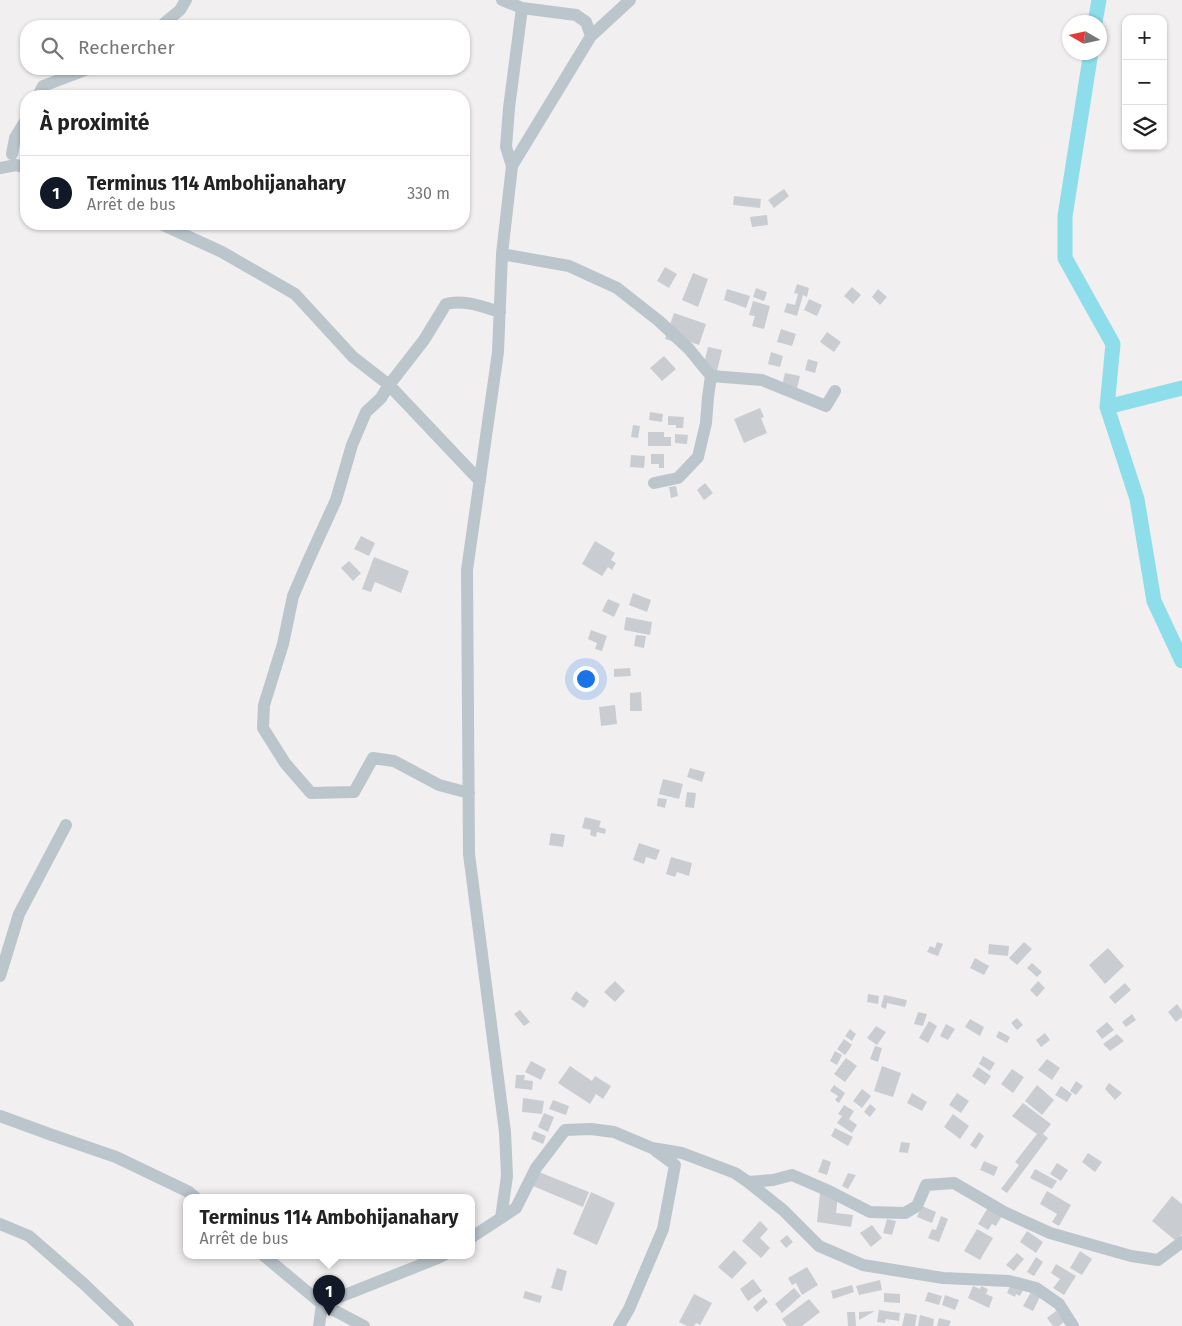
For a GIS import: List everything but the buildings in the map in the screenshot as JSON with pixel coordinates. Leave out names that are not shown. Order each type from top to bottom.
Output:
[{"type":"street","points":[[168,20],[180,10],[186,0]]},
{"type":"street","points":[[502,0],[522,8],[576,15],[586,22],[592,36]]},
{"type":"street","points":[[512,166],[592,36],[630,0]]},
{"type":"street","points":[[501,1218],[507,1176],[505,1132],[470,854],[468,570],[498,352],[502,254],[512,166],[506,147],[522,8]]},
{"type":"street","points":[[41,90],[43,86],[72,75]]},
{"type":"street","points":[[0,168],[14,159],[15,138],[20,130]]},
{"type":"street","points":[[174,230],[222,252],[295,294],[353,357],[389,385],[480,481]]},
{"type":"street","points":[[502,254],[569,266],[617,288],[689,349],[711,376],[762,380],[826,406],[836,391]]},
{"type":"street","points":[[469,793],[439,785],[394,761],[373,758],[354,792],[311,793],[285,763],[263,728],[264,705],[283,644],[293,596],[336,500],[352,445],[366,412],[381,398],[424,340],[446,304],[454,302],[465,303],[500,312]]},
{"type":"street","points":[[654,483],[678,478],[698,457],[706,423],[711,376]]},
{"type":"street","points":[[0,976],[19,914],[66,825]]},
{"type":"street","points":[[0,1116],[116,1158],[191,1194]]},
{"type":"street","points":[[475,1234],[516,1208],[536,1168],[566,1130],[591,1129],[614,1132],[652,1148],[682,1154],[735,1173],[783,1210],[819,1246],[863,1265],[943,1278],[1009,1281],[1036,1288],[1058,1304],[1073,1326]]},
{"type":"street","points":[[619,1326],[629,1309],[663,1229],[675,1165],[652,1148]]},
{"type":"street","points":[[748,1182],[773,1180],[792,1175],[870,1212],[905,1213],[917,1206],[926,1185],[954,1182],[1004,1212],[1050,1233],[1131,1256],[1158,1260],[1182,1242]]},
{"type":"street","points":[[0,1224],[29,1236],[128,1326]]},
{"type":"street","points":[[268,1259],[322,1304],[364,1326]]},
{"type":"street","points":[[322,1304],[435,1259]]},
{"type":"street","points":[[319,1326],[322,1304]]},
{"type":"waterway","points":[[1096,15],[1099,0]]},
{"type":"waterway","points":[[1090,60],[1065,216],[1065,258],[1113,344],[1107,407],[1137,499],[1154,601],[1182,661]]},
{"type":"waterway","points":[[1107,407],[1182,388]]},
{"type":"place","name":"Terminus 114 Ambohijanahary","points":[[329,1316]]}]
